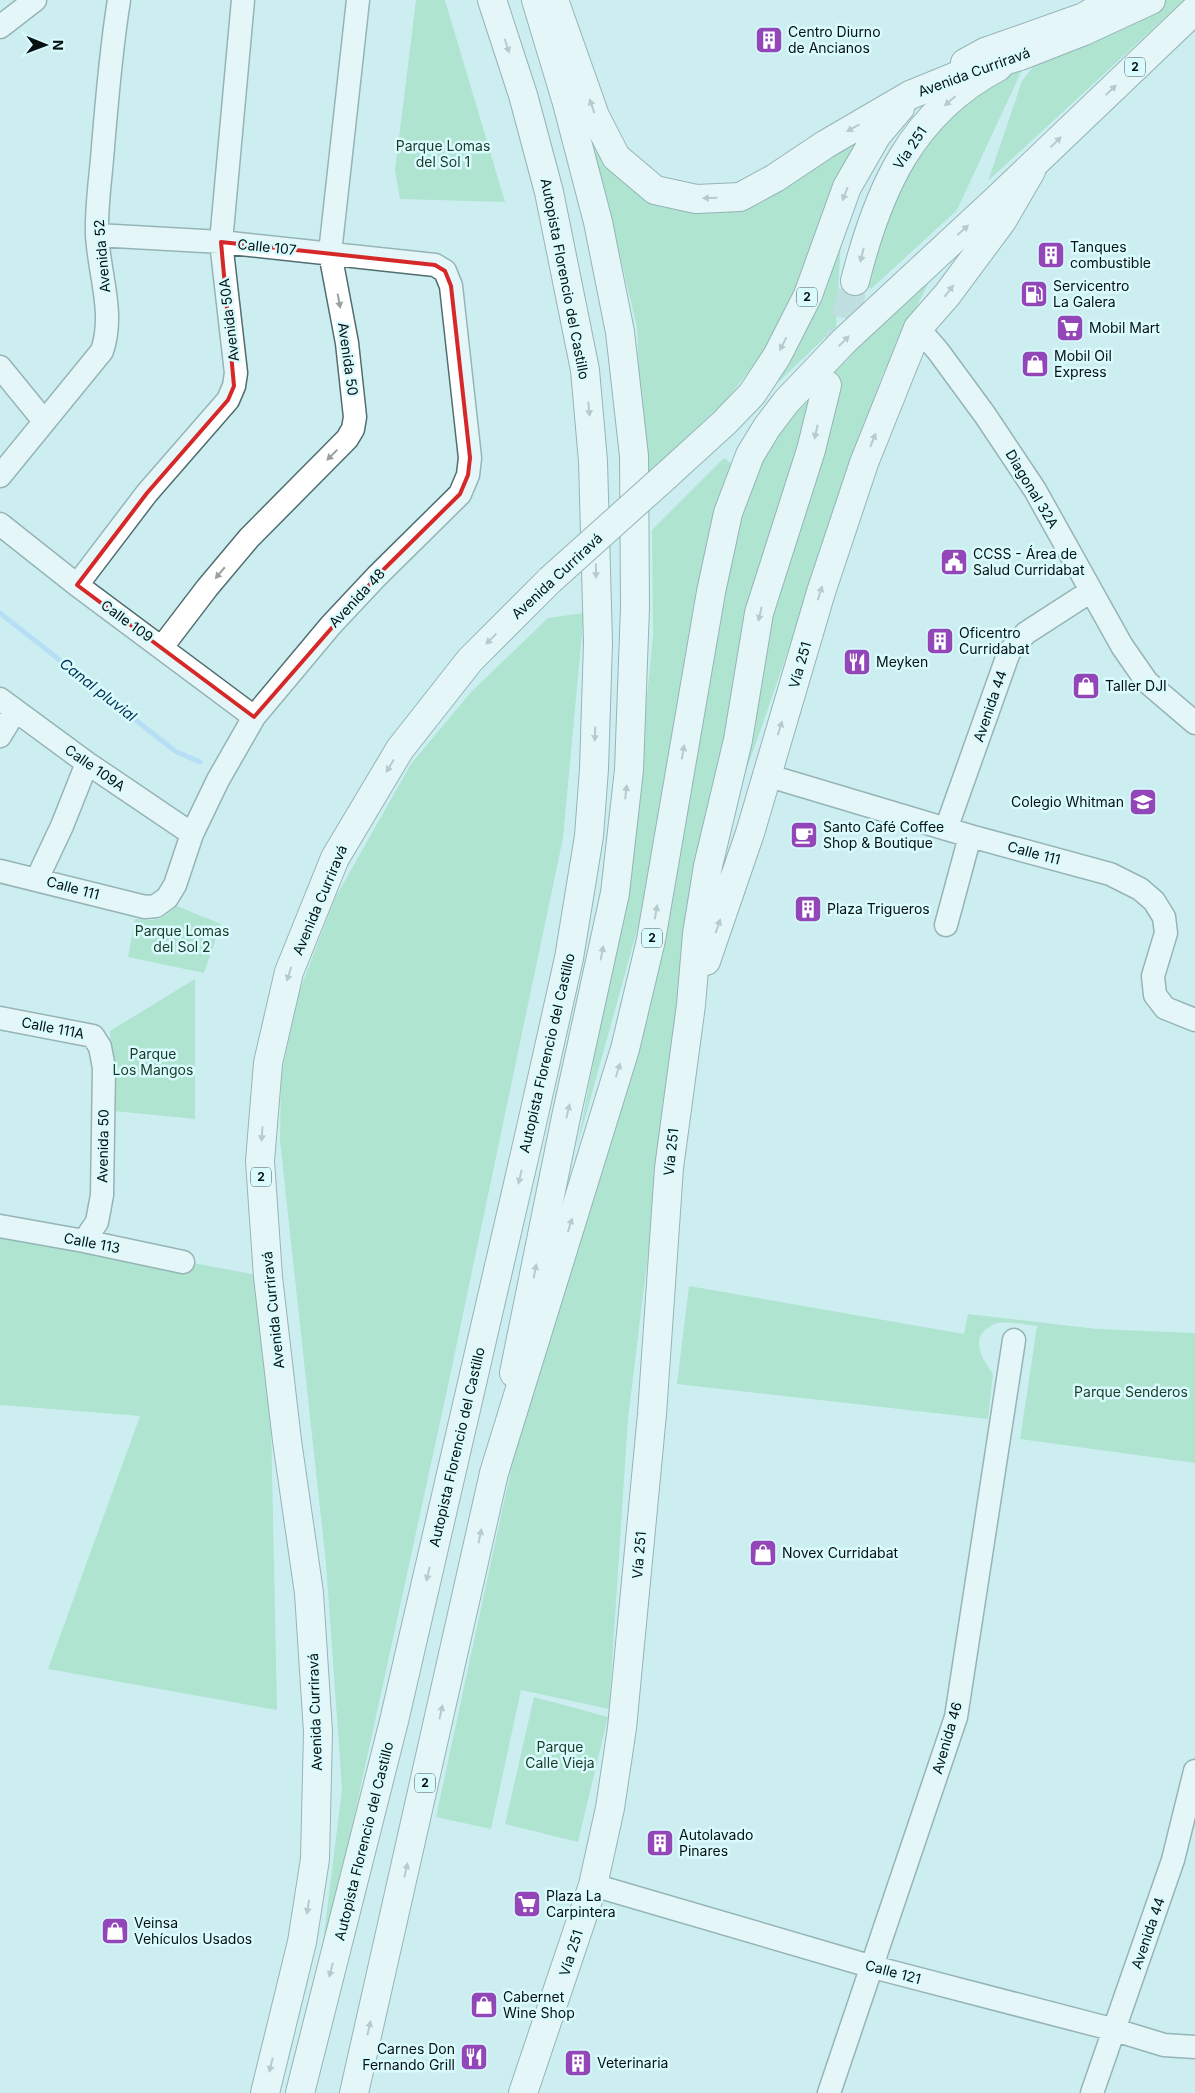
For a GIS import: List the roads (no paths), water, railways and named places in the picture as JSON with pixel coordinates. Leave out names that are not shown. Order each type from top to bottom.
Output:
[{"type":"main road","name":"Autopista Florencio del Castillo","points":[[300,2093],[394,1721],[530,1132],[569,958],[588,836],[594,769],[598,642],[593,461],[585,370],[549,192],[523,95],[492,0]]},
{"type":"main road","points":[[494,1473],[566,1117],[615,893],[629,770],[635,607],[634,456],[620,332],[598,222],[567,104],[536,0]]},
{"type":"main road","points":[[554,0],[595,116],[616,156],[655,190],[696,199],[740,197],[775,178],[826,144],[943,74],[985,52],[1084,17],[1112,0]]},
{"type":"main road","name":"Avenida Curriravá","points":[[265,2093],[302,1942],[315,1859],[318,1732],[309,1593],[287,1442],[268,1276],[260,1161],[268,1063],[289,972],[335,858],[400,749],[470,660],[550,580],[724,423],[752,394],[777,356],[808,295],[847,187],[877,135],[910,95],[964,73],[1020,56],[1120,16],[1151,0]]},
{"type":"main road","name":"2","points":[[354,2093],[494,1473],[625,1049],[651,940],[711,592],[728,513],[750,455],[767,427],[786,402],[844,341],[1195,10]]},
{"type":"main road","name":"Vía 251","points":[[855,281],[865,240],[881,196],[904,153],[920,129],[966,87],[1020,56]]},
{"type":"main road","name":"Vía 251","points":[[691,1005],[750,833],[821,592],[864,463],[918,328],[946,295],[1002,221],[1036,161]]},
{"type":"main road","name":"Vía 251","points":[[523,2093],[593,1885],[610,1808],[622,1728],[652,1414],[669,1168],[691,1005],[697,934],[708,866],[738,740],[759,613],[811,450],[827,385]]},
{"type":"main road","points":[[708,866],[738,798],[755,782],[766,775],[760,757],[755,730],[753,650]]},
{"type":"street","points":[[0,27],[35,0]]},
{"type":"street","name":"Avenida 52","points":[[0,476],[102,351],[107,336],[108,320],[97,235],[111,54],[119,0]]},
{"type":"street","name":"Avenida 50A","points":[[77,584],[147,492],[228,400],[234,386],[236,373],[221,242],[243,0]]},
{"type":"street","name":"Avenida 50","points":[[162,647],[207,588],[249,538],[347,439],[353,429],[355,417],[347,343],[330,254],[358,0]]},
{"type":"street","name":"Calle 107","points":[[97,235],[221,242],[435,266]]},
{"type":"street","name":"Avenida 48","points":[[145,907],[156,906],[167,898],[175,885],[192,834],[218,780],[254,717],[331,625],[370,583],[460,494],[468,475],[470,458],[452,286],[445,271],[435,266]]},
{"type":"street","name":"Diagonal 32A","points":[[918,328],[938,351],[986,415],[1024,474],[1122,646],[1147,682],[1195,724]]},
{"type":"street","points":[[0,367],[44,421]]},
{"type":"street","name":"Calle 109","points":[[0,524],[254,717]]},
{"type":"street","name":"Avenida 44","points":[[946,829],[1009,652],[1026,633],[1091,591]]},
{"type":"street","points":[[0,736],[8,705]]},
{"type":"street","name":"Calle 109A","points":[[8,705],[87,763],[192,834]]},
{"type":"street","points":[[37,879],[62,826],[87,763]]},
{"type":"street","name":"Calle 111","points":[[766,775],[970,836],[1110,874],[1140,889],[1154,902],[1164,917],[1166,933],[1152,976],[1155,995],[1165,1008],[1195,1020]]},
{"type":"street","points":[[946,925],[970,836]]},
{"type":"street","name":"Calle 111","points":[[0,871],[145,907]]},
{"type":"street","name":"Calle 111A","points":[[0,1018],[93,1036],[100,1047]]},
{"type":"street","name":"Avenida 50","points":[[84,1241],[97,1222],[102,1195],[104,1068],[100,1047]]},
{"type":"street","name":"Calle 113","points":[[0,1226],[183,1262]]},
{"type":"street","name":"Avenida 46","points":[[829,2093],[956,1717],[1014,1340]]},
{"type":"street","name":"Avenida 44","points":[[1092,2093],[1173,1860],[1195,1771]]},
{"type":"street","name":"Calle 121","points":[[593,1885],[873,1967],[1115,2030],[1164,2045],[1195,2047]]},
{"type":"waterway","name":"Canal pluvial","points":[[0,613],[175,751],[200,762]]},
{"type":"tunnel","points":[[834,359],[855,281]]},
{"type":"place","name":"Centro Diurno de Ancianos","points":[[769,40]]},
{"type":"place","name":"Tanques combustible","points":[[1051,255]]},
{"type":"place","name":"Servicentro La Galera","points":[[1034,294]]},
{"type":"place","name":"Mobil Mart","points":[[1070,328]]},
{"type":"place","name":"Mobil Oil Express","points":[[1035,364]]},
{"type":"place","name":"CCSS - Área de Salud Curridabat","points":[[954,562]]},
{"type":"place","name":"Oficentro Curridabat","points":[[940,641]]},
{"type":"place","name":"Meyken","points":[[857,662]]},
{"type":"place","name":"Taller DJI","points":[[1086,686]]},
{"type":"place","name":"Colegio Whitman","points":[[1143,802]]},
{"type":"place","name":"Santo Café Coffee Shop & Boutique","points":[[804,835]]},
{"type":"place","name":"Plaza Trigueros","points":[[808,909]]},
{"type":"place","name":"Novex Curridabat","points":[[763,1553]]},
{"type":"place","name":"Autolavado Pinares","points":[[660,1843]]},
{"type":"place","name":"Plaza La Carpintera","points":[[527,1904]]},
{"type":"place","name":"Veinsa Vehículos Usados","points":[[115,1931]]},
{"type":"place","name":"Cabernet Wine Shop","points":[[484,2005]]},
{"type":"place","name":"Carnes Don Fernando Grill","points":[[474,2057]]},
{"type":"place","name":"Veterinaria","points":[[578,2063]]},
{"type":"park label","name":"Parque Lomas del Sol 1","points":[[443,154]]},
{"type":"park label","name":"Parque Lomas del Sol 2","points":[[182,940]]},
{"type":"park label","name":"Parque Los Mangos","points":[[153,1062]]},
{"type":"park label","name":"Parque Senderos","points":[[1131,1392]]},
{"type":"park label","name":"Parque Calle Vieja","points":[[560,1755]]}]
